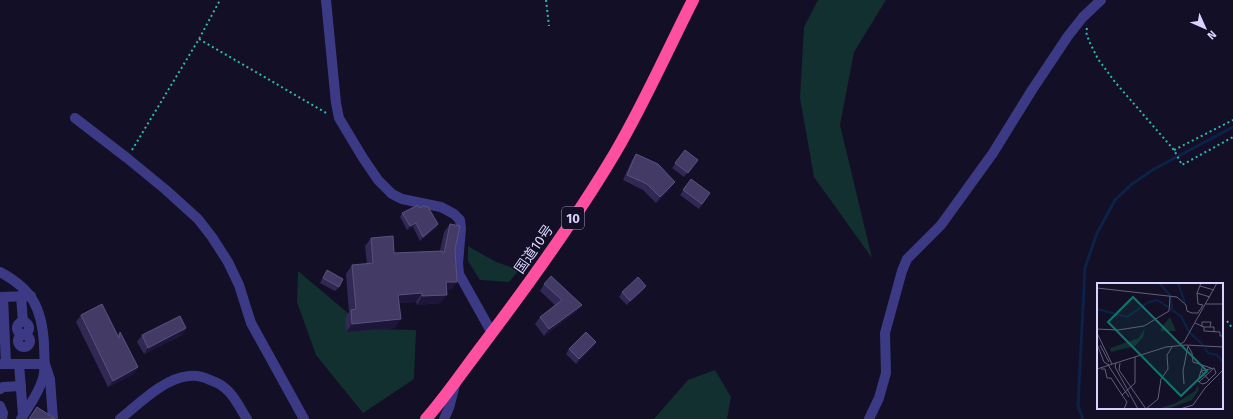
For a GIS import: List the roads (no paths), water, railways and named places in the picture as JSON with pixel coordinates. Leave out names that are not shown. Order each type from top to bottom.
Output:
[{"type":"highway","name":"国道10号","points":[[426,419],[492,334],[534,276],[615,154],[693,0]]},
{"type":"street","points":[[326,0],[336,103],[340,118],[363,158],[378,180],[392,194],[402,199],[441,207],[454,214],[460,220],[461,228],[458,263],[459,274],[492,334]]},
{"type":"street","points":[[869,419],[879,398],[886,373],[885,333],[902,271],[907,259],[941,225],[993,153],[1068,36],[1083,17],[1101,0]]},
{"type":"street","points":[[75,118],[166,190],[198,219],[212,237],[228,262],[239,285],[251,323],[304,419]]},
{"type":"street","points":[[0,272],[21,285],[26,296],[38,309],[41,320],[45,364],[43,379],[35,397],[22,417]]},
{"type":"street","points":[[26,296],[2,297],[3,364],[45,364]]},
{"type":"street","points":[[22,417],[21,364],[23,347],[28,346],[30,341],[28,336],[18,332],[16,328],[19,323],[23,322],[26,296]]},
{"type":"street","points":[[45,364],[50,379],[53,419]]},
{"type":"street","points":[[120,419],[154,392],[172,380],[190,376],[203,377],[217,382],[226,388],[247,419]]},
{"type":"street","points":[[444,419],[449,408],[455,382]]},
{"type":"street","points":[[0,389],[3,387],[21,386]]},
{"type":"street","points":[[0,406],[3,413],[2,419]]},
{"type":"waterway","points":[[1083,419],[1078,406],[1085,268],[1097,233],[1115,200],[1132,184],[1154,169],[1233,127]]}]
